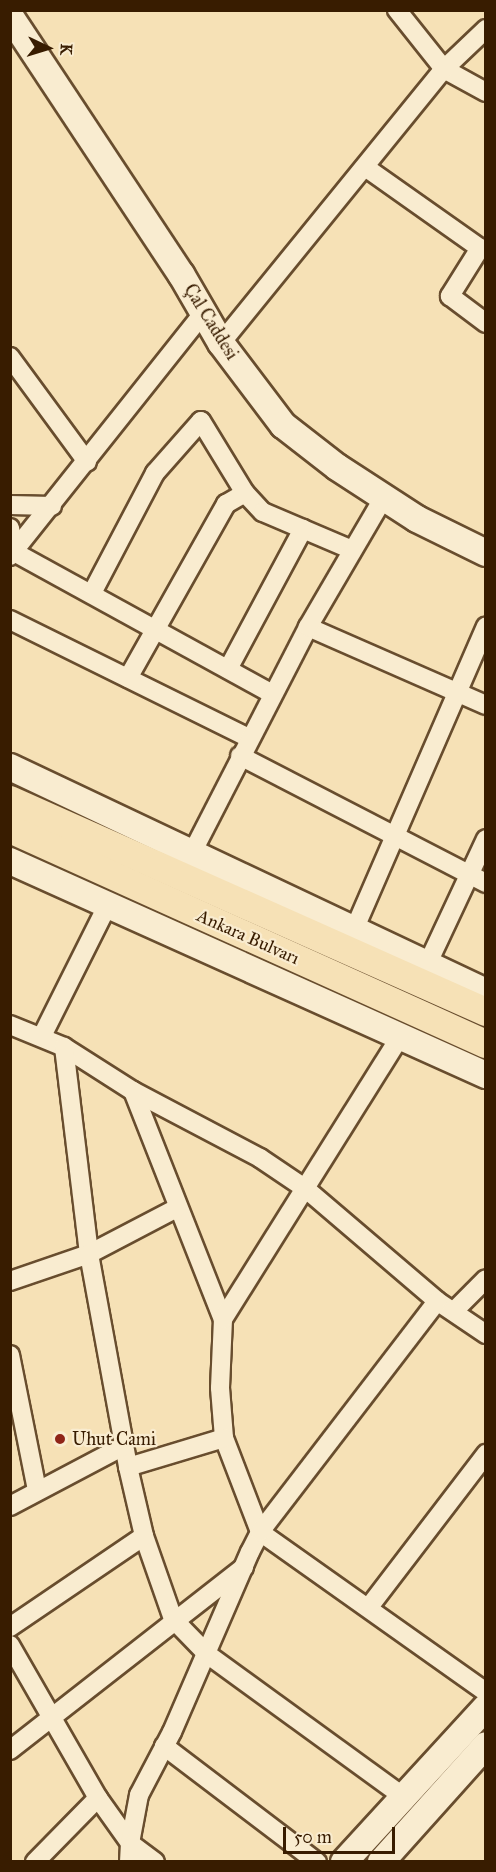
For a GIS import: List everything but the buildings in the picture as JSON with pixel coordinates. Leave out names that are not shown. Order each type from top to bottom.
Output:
[{"type":"main road","name":"Çal Caddesi","points":[[10,16],[204,312],[221,343],[283,424],[384,497],[486,553]]},
{"type":"main road","points":[[10,767],[486,992]]},
{"type":"main road","name":"Ankara Bulvarı","points":[[10,800],[486,1012]]},
{"type":"main road","name":"Ankara Bulvarı","points":[[10,829],[486,1044]]},
{"type":"main road","points":[[10,861],[486,1075]]},
{"type":"main road","points":[[345,1862],[486,1707]]},
{"type":"main road","points":[[381,1862],[486,1746]]},
{"type":"street","points":[[396,10],[444,69],[486,92]]},
{"type":"street","points":[[221,343],[444,69],[486,29]]},
{"type":"street","points":[[364,166],[483,250],[450,296],[486,323]]},
{"type":"street","points":[[12,554],[204,312]]},
{"type":"street","points":[[10,357],[87,462]]},
{"type":"street","points":[[92,593],[155,472],[201,421],[244,493],[263,512],[352,550]]},
{"type":"street","points":[[128,678],[226,504],[244,493]]},
{"type":"street","points":[[192,853],[249,738],[308,627],[384,497]]},
{"type":"street","points":[[10,505],[52,506]]},
{"type":"street","points":[[10,528],[12,554]]},
{"type":"street","points":[[228,669],[303,529]]},
{"type":"street","points":[[12,554],[156,627],[272,694]]},
{"type":"street","points":[[10,620],[249,738]]},
{"type":"street","points":[[354,930],[397,834],[454,692],[486,626]]},
{"type":"street","points":[[308,627],[486,705]]},
{"type":"street","points":[[240,756],[397,834],[478,879]]},
{"type":"street","points":[[427,965],[478,879],[486,839]]},
{"type":"street","points":[[42,1036],[107,906]]},
{"type":"street","points":[[10,1025],[42,1036],[64,1047],[133,1091],[260,1158],[306,1189],[437,1301],[486,1334]]},
{"type":"street","points":[[223,1319],[400,1037]]},
{"type":"street","points":[[64,1047],[89,1254],[124,1446],[144,1536],[172,1619],[207,1654],[404,1797]]},
{"type":"street","points":[[133,1091],[177,1208],[223,1319],[220,1388],[224,1437],[260,1532],[486,1692]]},
{"type":"street","points":[[10,1281],[89,1254],[177,1208]]},
{"type":"street","points":[[454,1311],[486,1279]]},
{"type":"street","points":[[129,1862],[130,1843],[139,1795],[207,1654],[260,1532],[437,1301]]},
{"type":"street","points":[[10,1354],[37,1490]]},
{"type":"street","points":[[128,1467],[224,1437]]},
{"type":"street","points":[[10,1506],[124,1446]]},
{"type":"street","points":[[369,1608],[486,1454]]},
{"type":"street","points":[[10,1627],[144,1536]]},
{"type":"street","points":[[10,1750],[172,1619],[244,1567]]},
{"type":"street","points":[[10,1645],[52,1714],[98,1798],[130,1843],[155,1862]]},
{"type":"street","points":[[164,1746],[317,1862]]},
{"type":"street","points":[[36,1862],[98,1798]]},
{"type":"place","name":"Uhut Cami","points":[[60,1439]]}]
